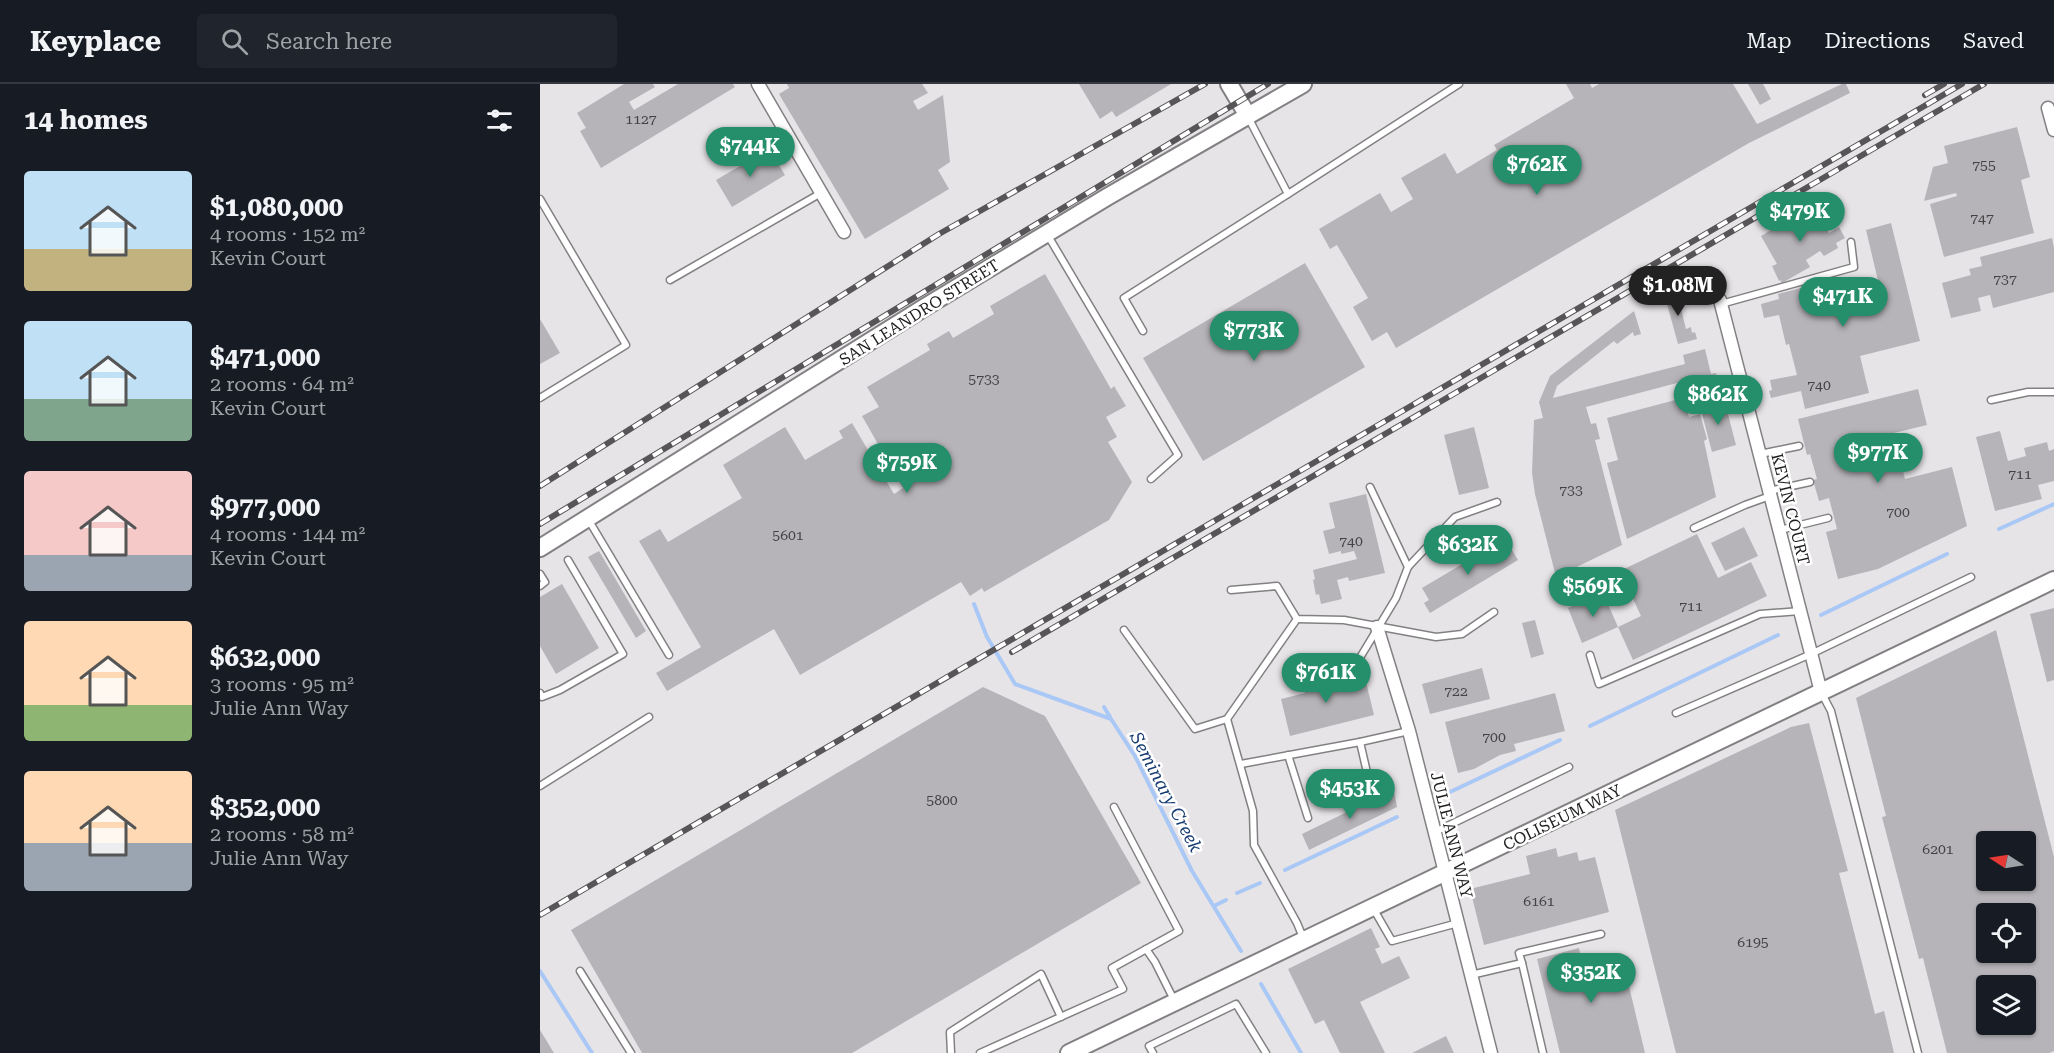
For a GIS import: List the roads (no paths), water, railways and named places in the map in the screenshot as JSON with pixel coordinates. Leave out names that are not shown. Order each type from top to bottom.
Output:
[{"type":"street","points":[[758,84],[844,232]]},
{"type":"street","points":[[1229,84],[1248,116]]},
{"type":"street","name":"SAN LEANDRO STREET","points":[[540,548],[925,308],[1303,84]]},
{"type":"street","points":[[2048,108],[2054,130]]},
{"type":"street","name":"KEVIN COURT","points":[[1721,302],[1821,692]]},
{"type":"street","name":"COLISEUM WAY","points":[[1069,1053],[2054,580]]},
{"type":"street","name":"JULIE ANN WAY","points":[[1377,627],[1408,731],[1491,1053]]},
{"type":"lane","points":[[1143,331],[1124,298],[1459,84]]},
{"type":"lane","points":[[1248,116],[1288,194]]},
{"type":"lane","points":[[670,280],[821,193]]},
{"type":"lane","points":[[540,199],[626,345],[540,398]]},
{"type":"lane","points":[[1047,234],[1178,455],[1151,479]]},
{"type":"lane","points":[[1721,302],[1854,267],[1851,242]]},
{"type":"lane","points":[[1990,400],[2028,392],[2054,392]]},
{"type":"lane","points":[[1760,454],[1799,446]]},
{"type":"lane","points":[[1694,528],[1770,494],[1810,482]]},
{"type":"lane","points":[[1370,487],[1408,567]]},
{"type":"lane","points":[[1335,678],[1361,656],[1396,598],[1408,567],[1455,517],[1497,502]]},
{"type":"lane","points":[[1780,530],[1828,518]]},
{"type":"lane","points":[[588,519],[669,655]]},
{"type":"lane","points":[[540,693],[542,697],[560,690],[623,654],[568,560]]},
{"type":"lane","points":[[540,574],[545,582],[540,585]]},
{"type":"lane","points":[[1677,713],[1812,654],[1971,577]]},
{"type":"lane","points":[[1231,590],[1277,586],[1297,619]]},
{"type":"lane","points":[[1590,654],[1599,684],[1760,614],[1800,611]]},
{"type":"lane","points":[[1297,619],[1344,620],[1436,637],[1462,633],[1494,612]]},
{"type":"lane","points":[[1124,630],[1195,729],[1227,718],[1297,619]]},
{"type":"lane","points":[[1821,692],[1831,711],[1918,1053]]},
{"type":"lane","points":[[540,786],[649,717]]},
{"type":"lane","points":[[1227,718],[1253,811],[1254,845],[1304,940]]},
{"type":"lane","points":[[1241,764],[1408,731]]},
{"type":"lane","points":[[1360,742],[1372,794]]},
{"type":"lane","points":[[1288,755],[1308,818]]},
{"type":"lane","points":[[1434,832],[1569,767]]},
{"type":"lane","points":[[980,1053],[1122,989],[1112,968],[1179,931],[1114,807]]},
{"type":"lane","points":[[1373,908],[1392,941],[1458,923]]},
{"type":"lane","points":[[1544,1053],[1519,953],[1601,934]]},
{"type":"lane","points":[[1146,949],[1175,1002]]},
{"type":"lane","points":[[1471,975],[1522,963]]},
{"type":"lane","points":[[580,971],[631,1053]]},
{"type":"lane","points":[[951,1053],[950,1032],[1041,974],[1061,1017]]},
{"type":"lane","points":[[1153,1053],[1149,1046],[1236,1004],[1266,1053]]},
{"type":"waterway","points":[[1999,529],[2054,504]]},
{"type":"waterway","points":[[1821,615],[1947,554]]},
{"type":"waterway","name":"Seminary Creek","points":[[974,604],[987,637],[1015,684],[1111,719],[1135,756],[1192,871],[1241,951]]},
{"type":"waterway","points":[[1590,726],[1778,635]]},
{"type":"waterway","points":[[1104,707],[1110,717]]},
{"type":"waterway","points":[[1450,792],[1560,740]]},
{"type":"waterway","points":[[1285,870],[1397,817]]},
{"type":"waterway","points":[[1237,893],[1260,883]]},
{"type":"waterway","points":[[1214,906],[1226,900]]},
{"type":"waterway","points":[[540,971],[592,1053]]},
{"type":"waterway","name":"Seminary Creek","points":[[1261,984],[1301,1053]]},
{"type":"railway","points":[[540,486],[939,234],[1205,84]]},
{"type":"railway","points":[[540,524],[1268,84]]},
{"type":"railway","points":[[1925,95],[1944,84]]},
{"type":"railway","points":[[540,915],[1962,84]]},
{"type":"railway","points":[[1012,652],[1984,84]]}]
